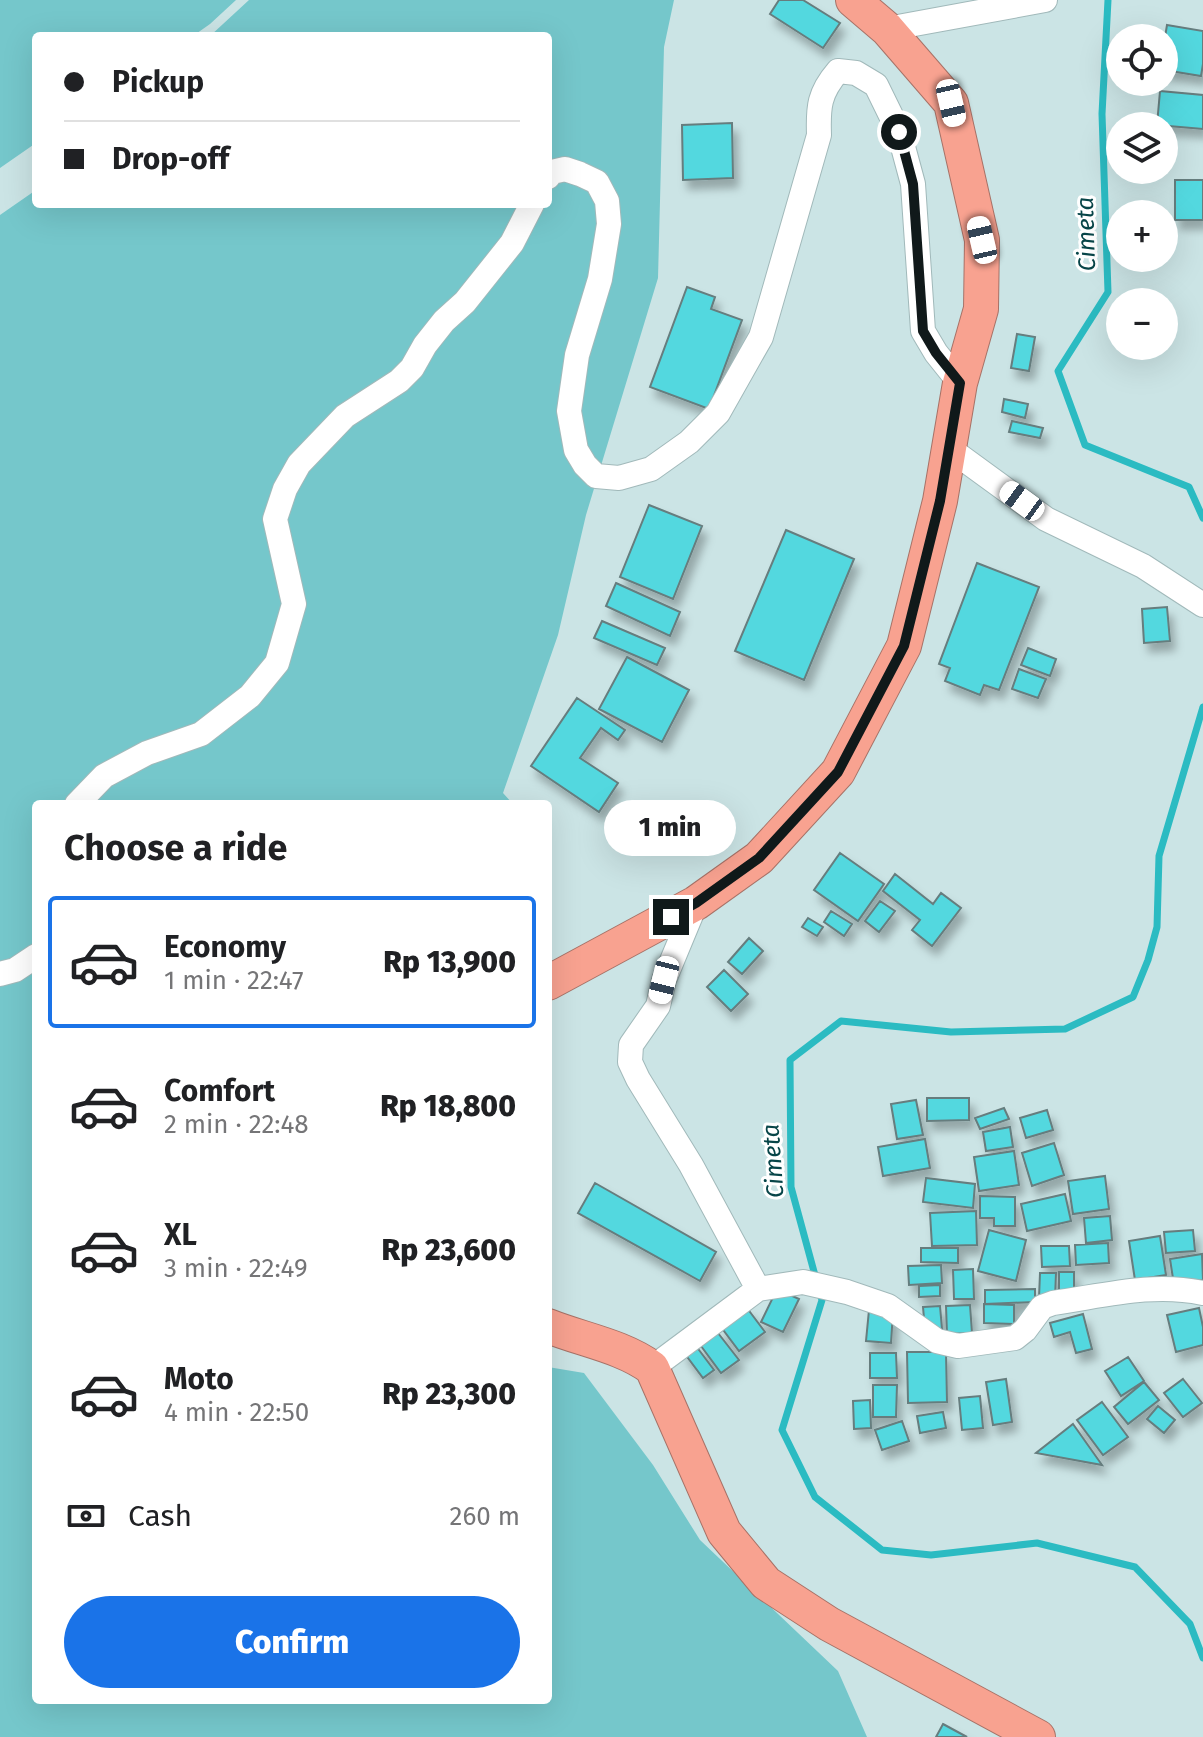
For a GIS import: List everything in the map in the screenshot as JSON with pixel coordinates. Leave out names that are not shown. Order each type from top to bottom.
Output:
[{"type":"highway","points":[[552,981],[696,903],[759,858],[838,772],[904,646],[940,501],[960,383],[981,309],[982,240],[951,103],[887,29],[853,0]]},
{"type":"highway","points":[[552,1327],[597,1341],[652,1368],[724,1532],[766,1583],[829,1624],[1038,1737]]},
{"type":"street","points":[[887,29],[1045,0]]},
{"type":"street","points":[[552,172],[565,169],[597,182],[607,201],[609,224],[600,279],[577,355],[569,411],[576,450],[596,476],[619,478],[651,469],[689,442],[718,413],[761,337],[819,135],[818,109],[828,84],[838,71],[856,73],[876,85],[899,132],[913,184],[923,331],[960,383]]},
{"type":"street","points":[[81,800],[104,776],[147,753],[201,734],[250,696],[277,663],[294,604],[275,519],[285,489],[299,464],[345,416],[399,381],[412,368],[444,321],[465,302],[512,243],[530,208]]},
{"type":"street","points":[[950,449],[1046,519],[1143,566],[1203,605]]},
{"type":"street","points":[[696,903],[664,980],[658,1006],[631,1045],[630,1062],[691,1165],[758,1289]]},
{"type":"street","points":[[0,974],[15,970],[32,959]]},
{"type":"street","points":[[652,1368],[758,1289],[803,1282],[888,1306],[937,1341],[958,1346],[1015,1338],[1042,1307],[1053,1303],[1125,1290],[1185,1289],[1203,1293]]},
{"type":"shaded area","points":[[0,0],[236,0],[199,32],[32,32],[32,146],[0,168]]},
{"type":"shaded area","points":[[249,0],[674,0],[664,47],[658,278],[586,515],[558,635],[503,793],[509,800],[32,800],[32,1704],[552,1704],[552,1368],[584,1373],[653,1465],[700,1540],[838,1671],[867,1737],[0,1737],[0,215],[32,193],[32,208],[552,208],[552,32],[214,32]]},
{"type":"building","points":[[779,0],[803,0],[840,23],[823,48],[770,14]]},
{"type":"building","points":[[1178,27],[1203,31],[1201,76],[1178,72]]},
{"type":"building","points":[[1178,93],[1203,95],[1203,129],[1178,127],[1178,112],[1158,112],[1160,96],[1178,96]]},
{"type":"building","points":[[732,123],[733,178],[683,180],[682,125]]},
{"type":"building","points":[[1178,180],[1203,180],[1203,220],[1178,220],[1178,200],[1175,200]]},
{"type":"building","points":[[687,287],[715,297],[711,309],[742,320],[709,409],[650,387]]},
{"type":"building","points":[[1017,334],[1035,337],[1029,371],[1011,368]]},
{"type":"building","points":[[1004,399],[1028,404],[1025,418],[1002,412]]},
{"type":"building","points":[[1012,421],[1043,428],[1040,438],[1009,432]]},
{"type":"building","points":[[649,505],[702,526],[673,599],[620,577]]},
{"type":"building","points":[[786,530],[854,559],[804,680],[735,651]]},
{"type":"building","points":[[977,563],[1039,587],[999,690],[984,685],[980,695],[945,681],[950,668],[939,664]]},
{"type":"building","points":[[616,583],[680,612],[670,636],[606,606]]},
{"type":"building","points":[[1167,607],[1170,641],[1144,643],[1142,609]]},
{"type":"building","points":[[602,621],[665,648],[657,665],[594,638]]},
{"type":"building","points":[[1028,648],[1056,659],[1050,676],[1021,665]]},
{"type":"building","points":[[627,657],[689,690],[662,742],[599,709]]},
{"type":"building","points":[[1019,669],[1046,679],[1038,698],[1012,689]]},
{"type":"building","points":[[577,698],[625,730],[618,740],[601,728],[580,758],[618,783],[599,812],[531,766]]},
{"type":"building","points":[[840,853],[884,884],[858,921],[814,890]]},
{"type":"building","points":[[895,874],[933,904],[941,893],[961,908],[932,946],[912,930],[920,920],[883,891]]},
{"type":"building","points":[[880,901],[895,911],[879,932],[865,921]]},
{"type":"building","points":[[831,911],[852,924],[844,936],[824,922]]},
{"type":"building","points":[[808,918],[823,927],[817,936],[802,927]]},
{"type":"building","points":[[749,938],[763,951],[742,974],[728,962]]},
{"type":"building","points":[[724,970],[748,994],[731,1011],[707,987]]},
{"type":"building","points":[[927,1098],[969,1098],[969,1120],[927,1121]]},
{"type":"building","points":[[916,1100],[923,1135],[897,1139],[891,1104]]},
{"type":"building","points":[[1004,1108],[1009,1119],[980,1129],[975,1118]]},
{"type":"building","points":[[1047,1110],[1053,1130],[1026,1138],[1020,1118]]},
{"type":"building","points":[[1010,1127],[1013,1147],[986,1151],[983,1132]]},
{"type":"building","points":[[925,1139],[930,1168],[883,1176],[878,1147]]},
{"type":"building","points":[[1054,1143],[1064,1175],[1032,1186],[1022,1153]]},
{"type":"building","points":[[1014,1151],[1019,1185],[979,1191],[974,1157]]},
{"type":"building","points":[[1105,1176],[1109,1209],[1073,1214],[1068,1181]]},
{"type":"building","points":[[926,1178],[975,1184],[973,1208],[923,1202]]},
{"type":"building","points":[[595,1183],[716,1252],[700,1281],[578,1213]]},
{"type":"building","points":[[1065,1194],[1071,1221],[1027,1231],[1021,1204]]},
{"type":"building","points":[[980,1196],[1015,1197],[1015,1226],[994,1226],[994,1218],[980,1218]]},
{"type":"building","points":[[976,1211],[977,1245],[932,1246],[930,1213]]},
{"type":"building","points":[[1110,1216],[1112,1240],[1086,1243],[1084,1218]]},
{"type":"building","points":[[989,1230],[1026,1240],[1016,1281],[978,1271]]},
{"type":"building","points":[[1193,1230],[1195,1251],[1166,1253],[1164,1232]]},
{"type":"building","points":[[1160,1236],[1166,1275],[1135,1280],[1129,1241]]},
{"type":"building","points":[[1108,1243],[1109,1263],[1076,1265],[1075,1245]]},
{"type":"building","points":[[1041,1246],[1069,1246],[1070,1266],[1042,1267]]},
{"type":"building","points":[[921,1248],[958,1248],[958,1263],[921,1262]]},
{"type":"building","points":[[1202,1254],[1203,1280],[1174,1285],[1170,1259]]},
{"type":"building","points":[[941,1265],[942,1283],[909,1285],[908,1266]]},
{"type":"building","points":[[973,1269],[974,1299],[954,1299],[953,1270]]},
{"type":"building","points":[[1059,1272],[1074,1272],[1074,1295],[1059,1295]]},
{"type":"building","points":[[1040,1273],[1056,1273],[1055,1298],[1039,1298]]},
{"type":"building","points":[[940,1285],[940,1296],[919,1297],[919,1286]]},
{"type":"building","points":[[777,1289],[799,1299],[783,1332],[761,1322]]},
{"type":"building","points":[[1035,1289],[1035,1302],[985,1304],[985,1290]]},
{"type":"building","points":[[984,1304],[1014,1305],[1014,1324],[984,1323]]},
{"type":"building","points":[[970,1305],[972,1333],[947,1334],[946,1306]]},
{"type":"building","points":[[940,1306],[942,1329],[925,1330],[923,1307]]},
{"type":"building","points":[[747,1308],[765,1332],[739,1351],[721,1327]]},
{"type":"building","points":[[1199,1308],[1203,1345],[1176,1352],[1167,1315]]},
{"type":"building","points":[[869,1310],[893,1312],[891,1343],[866,1341]]},
{"type":"building","points":[[1083,1314],[1092,1349],[1076,1353],[1070,1332],[1054,1337],[1050,1323]]},
{"type":"building","points":[[718,1333],[739,1360],[721,1373],[701,1346]]},
{"type":"building","points":[[693,1342],[714,1370],[703,1378],[682,1350]]},
{"type":"building","points":[[907,1352],[946,1352],[947,1402],[908,1403]]},
{"type":"building","points":[[870,1353],[896,1353],[897,1378],[870,1378]]},
{"type":"building","points":[[1128,1357],[1144,1381],[1121,1396],[1105,1371]]},
{"type":"building","points":[[1006,1379],[1012,1422],[993,1425],[986,1382]]},
{"type":"building","points":[[1183,1379],[1202,1403],[1183,1417],[1164,1393]]},
{"type":"building","points":[[1144,1382],[1159,1400],[1128,1424],[1114,1407]]},
{"type":"building","points":[[873,1385],[897,1385],[896,1417],[873,1417]]},
{"type":"building","points":[[980,1396],[983,1428],[962,1430],[959,1398]]},
{"type":"building","points":[[870,1400],[871,1428],[854,1429],[853,1401]]},
{"type":"building","points":[[1102,1402],[1128,1437],[1103,1455],[1077,1420]]},
{"type":"building","points":[[1158,1406],[1175,1420],[1164,1433],[1147,1419]]},
{"type":"building","points":[[943,1412],[946,1428],[920,1433],[917,1416]]},
{"type":"building","points":[[902,1421],[909,1441],[882,1450],[875,1430]]},
{"type":"building","points":[[1073,1424],[1102,1465],[1036,1453]]},
{"type":"building","points":[[943,1724],[967,1737],[936,1737]]},
{"type":"waterway","name":"Cimeta","points":[[1108,0],[1102,114],[1108,292],[1058,371],[1085,445],[1189,487],[1203,518]]},
{"type":"waterway","name":"Cimeta","points":[[816,1279],[791,1187],[790,1060],[841,1021],[951,1032],[1065,1029],[1133,997],[1157,927],[1159,856],[1203,707]]},
{"type":"waterway","name":"Cimeta","points":[[819,1291],[822,1300],[782,1430],[815,1497],[882,1550],[931,1555],[1037,1543],[1135,1567],[1190,1624],[1203,1658]]},
{"type":"route","points":[[671,917],[759,858],[838,772],[904,646],[940,501],[960,383],[923,331],[913,184],[899,132]]}]
